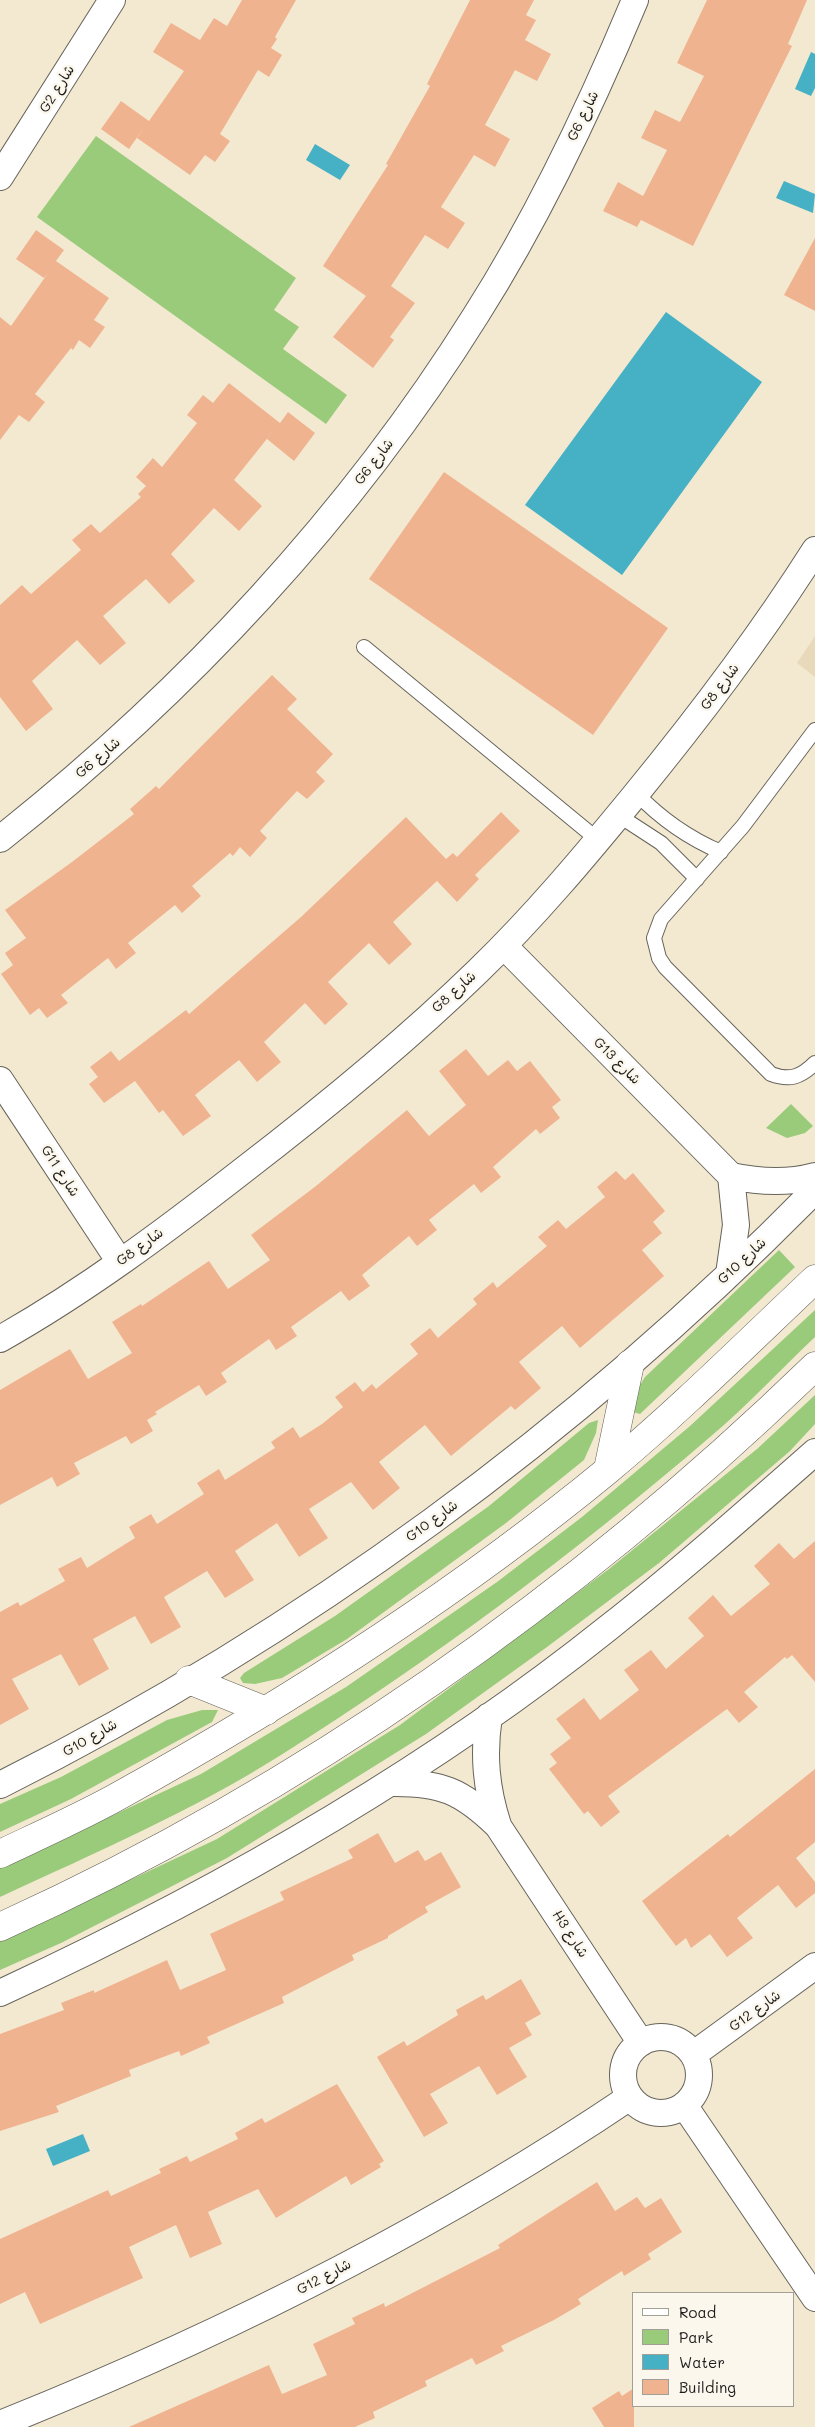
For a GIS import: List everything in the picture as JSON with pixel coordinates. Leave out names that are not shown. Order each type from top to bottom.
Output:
[{"type":"street","name":"G2 شارع","points":[[3,167],[112,0]]},
{"type":"street","name":"G6 شارع","points":[[0,839],[87,768],[190,671],[326,524],[406,421],[477,314],[540,202],[588,108],[635,0]]},
{"type":"street","name":"G8 شارع","points":[[0,1339],[120,1262],[289,1135],[392,1048],[504,946],[598,840],[673,750],[740,660],[815,550]]},
{"type":"street","name":"G13 شارع","points":[[504,946],[731,1176]]},
{"type":"street","name":"G11 شارع","points":[[0,1080],[120,1262]]},
{"type":"street","points":[[728,1274],[736,1226],[731,1176],[758,1182],[783,1181],[815,1176]]},
{"type":"street","name":"G10 شارع","points":[[0,1785],[64,1753],[190,1680],[304,1610],[417,1534],[525,1451],[630,1364],[728,1274],[815,1190]]},
{"type":"street","points":[[0,1854],[111,1800],[266,1711],[374,1643],[471,1574],[608,1469],[815,1278]]},
{"type":"street","points":[[608,1469],[630,1364]]},
{"type":"street","points":[[0,1927],[64,1898],[173,1841],[325,1753],[415,1694],[572,1578],[723,1451],[815,1366]]},
{"type":"street","points":[[0,1993],[86,1954],[236,1875],[390,1783],[489,1716],[607,1630],[720,1537],[815,1452]]},
{"type":"street","points":[[190,1680],[266,1711]]},
{"type":"street","name":"H3 شارع","points":[[489,1716],[485,1744],[485,1772],[498,1826]]},
{"type":"street","name":"H3 شارع","points":[[390,1783],[420,1782],[450,1790],[476,1805],[498,1826],[641,2043]]},
{"type":"street","name":"G12 شارع","points":[[694,2054],[815,1966]]},
{"type":"street","points":[[661,2036],[673,2038],[683,2043],[694,2054],[700,2073],[698,2084],[694,2095],[676,2111],[652,2112],[641,2108],[630,2097],[623,2076],[625,2064],[630,2053],[641,2043],[649,2038],[661,2036]]},
{"type":"street","name":"G12 شارع","points":[[0,2424],[126,2372],[220,2330],[326,2277],[443,2212],[555,2146],[630,2097]]},
{"type":"street","points":[[684,2105],[815,2298]]},
{"type":"lane","points":[[364,647],[598,840]]},
{"type":"lane","points":[[815,730],[721,852],[661,919],[656,928],[654,938],[659,958],[771,1074],[782,1078],[794,1078],[804,1074],[815,1063]]},
{"type":"lane","points":[[636,793],[673,827],[721,852]]},
{"type":"lane","points":[[618,815],[661,843],[697,879]]},
{"type":"shaded area","points":[[815,636],[815,677],[797,663]]},
{"type":"green space","points":[[96,136],[296,278],[274,310],[299,327],[283,349],[347,395],[326,424],[37,217]]},
{"type":"green space","points":[[791,1104],[813,1126],[805,1133],[787,1138],[766,1128]]},
{"type":"green space","points":[[779,1250],[795,1267],[640,1414],[633,1412],[635,1393],[645,1377]]},
{"type":"green space","points":[[815,1310],[815,1337],[724,1425],[555,1564],[448,1643],[337,1719],[213,1795],[107,1848],[0,1897],[0,1868],[201,1774],[346,1687],[497,1582],[582,1517],[690,1426]]},
{"type":"green space","points":[[815,1395],[815,1424],[790,1451],[659,1563],[426,1734],[227,1858],[61,1943],[0,1970],[0,1941],[217,1839],[400,1725],[609,1569],[757,1449]]},
{"type":"green space","points":[[598,1420],[596,1433],[584,1460],[506,1523],[347,1639],[282,1678],[255,1684],[243,1683],[240,1678],[244,1673],[335,1616],[489,1506],[589,1423]]},
{"type":"green space","points":[[202,1710],[218,1710],[212,1722],[71,1799],[0,1832],[0,1804],[61,1777],[167,1720]]},
{"type":"water","points":[[811,52],[815,54],[815,88],[811,96],[795,89]]},
{"type":"water","points":[[315,144],[350,165],[340,180],[306,160]]},
{"type":"water","points":[[784,181],[815,194],[813,213],[776,198]]},
{"type":"water","points":[[666,312],[762,382],[622,575],[525,505]]},
{"type":"water","points":[[83,2134],[90,2151],[53,2166],[46,2149]]},
{"type":"building","points":[[242,0],[296,0],[275,37],[277,39],[271,48],[282,55],[269,77],[258,70],[220,134],[230,141],[215,162],[205,155],[190,175],[137,138],[145,126],[129,149],[101,129],[121,101],[149,121],[184,71],[153,52],[171,23],[200,40],[214,18],[227,26]]},
{"type":"building","points":[[470,0],[534,0],[526,15],[536,20],[525,40],[551,54],[537,81],[515,70],[485,125],[510,139],[495,167],[474,155],[441,207],[465,223],[448,249],[425,235],[391,286],[415,303],[390,337],[394,340],[373,368],[333,337],[366,296],[323,266],[388,165],[386,164],[430,86],[427,84]]},
{"type":"building","points":[[707,0],[807,0],[788,44],[792,46],[693,246],[641,220],[637,227],[603,211],[618,182],[643,196],[667,150],[641,138],[655,110],[680,122],[704,76],[677,63]]},
{"type":"building","points":[[36,230],[64,250],[56,261],[109,298],[94,320],[105,327],[90,348],[79,340],[73,350],[71,348],[35,394],[45,402],[29,422],[19,415],[0,440],[0,317],[11,326],[48,273],[44,278],[16,259]]},
{"type":"building","points":[[815,238],[815,311],[784,295]]},
{"type":"building","points":[[229,383],[280,423],[288,412],[315,433],[294,461],[267,439],[278,425],[234,480],[262,506],[239,531],[214,508],[171,554],[195,581],[169,604],[146,579],[103,616],[126,643],[100,665],[77,640],[32,681],[53,709],[26,731],[0,697],[0,605],[22,585],[31,594],[81,550],[72,540],[91,524],[100,533],[141,497],[138,494],[146,486],[136,477],[153,458],[162,467],[197,423],[187,415],[203,395],[213,403]]},
{"type":"building","points":[[444,472],[668,628],[593,735],[369,579]]},
{"type":"building","points":[[272,675],[297,699],[287,709],[333,754],[316,772],[325,781],[307,799],[297,791],[260,831],[267,838],[250,857],[240,847],[233,856],[230,853],[192,886],[201,896],[182,913],[175,905],[128,943],[136,953],[116,969],[108,958],[61,995],[68,1003],[47,1018],[39,1008],[30,1015],[1,974],[13,965],[5,953],[26,938],[5,910],[134,814],[130,809],[156,786],[159,789]]},
{"type":"building","points":[[501,812],[520,831],[475,875],[479,879],[457,902],[437,881],[393,922],[412,944],[389,965],[369,943],[328,982],[348,1004],[325,1025],[305,1003],[264,1042],[281,1062],[257,1082],[239,1060],[195,1095],[211,1116],[183,1136],[163,1110],[159,1113],[135,1081],[104,1103],[89,1084],[98,1077],[90,1067],[111,1051],[119,1061],[186,1010],[189,1014],[301,917],[406,817],[446,859],[453,853],[457,857]]},
{"type":"building","points":[[466,1049],[488,1076],[508,1060],[517,1071],[530,1061],[561,1100],[552,1107],[560,1118],[540,1134],[536,1129],[493,1167],[501,1177],[481,1193],[474,1184],[429,1220],[437,1230],[417,1246],[409,1236],[362,1275],[370,1286],[349,1301],[341,1291],[291,1327],[297,1336],[276,1350],[269,1339],[221,1373],[227,1382],[206,1396],[199,1385],[155,1412],[157,1414],[147,1420],[153,1431],[131,1444],[126,1436],[74,1463],[80,1474],[57,1487],[52,1477],[0,1505],[0,1390],[70,1349],[88,1379],[132,1353],[112,1322],[141,1304],[142,1306],[209,1261],[228,1289],[270,1260],[251,1235],[316,1186],[407,1110],[429,1136],[466,1105],[439,1071]]},
{"type":"building","points":[[616,1171],[625,1180],[633,1173],[665,1211],[653,1222],[662,1233],[642,1250],[664,1276],[580,1348],[562,1326],[519,1362],[541,1388],[515,1410],[511,1406],[451,1456],[425,1425],[379,1462],[400,1488],[373,1510],[351,1482],[309,1509],[328,1538],[299,1557],[277,1523],[235,1551],[254,1580],[225,1598],[207,1571],[164,1597],[181,1627],[151,1644],[135,1616],[93,1639],[109,1669],[79,1686],[61,1654],[12,1679],[29,1709],[0,1725],[0,1612],[18,1602],[20,1606],[65,1581],[58,1569],[81,1557],[87,1568],[135,1538],[129,1527],[151,1514],[157,1524],[204,1494],[197,1483],[219,1469],[225,1480],[275,1448],[271,1442],[293,1427],[300,1438],[322,1424],[343,1407],[335,1397],[355,1382],[363,1392],[372,1384],[376,1389],[418,1354],[410,1344],[430,1328],[438,1338],[477,1304],[473,1299],[493,1282],[497,1288],[547,1246],[538,1237],[558,1220],[566,1229],[605,1197],[597,1187]]},
{"type":"building","points":[[815,1541],[815,1682],[792,1655],[787,1659],[785,1657],[744,1692],[758,1707],[739,1723],[727,1709],[608,1796],[620,1812],[601,1827],[588,1811],[584,1814],[549,1769],[557,1763],[550,1754],[571,1738],[556,1719],[584,1698],[600,1720],[639,1690],[624,1670],[651,1650],[666,1669],[704,1636],[688,1618],[713,1595],[731,1616],[770,1584],[754,1566],[779,1543],[794,1559]]},
{"type":"building","points":[[815,1769],[815,1842],[796,1858],[815,1882],[815,1893],[796,1908],[778,1885],[737,1918],[753,1938],[727,1957],[710,1934],[691,1948],[686,1938],[676,1946],[642,1901],[728,1834],[730,1837]]},
{"type":"building","points":[[378,1833],[395,1863],[418,1850],[425,1861],[441,1852],[461,1887],[425,1907],[428,1912],[388,1936],[388,1938],[352,1955],[354,1960],[282,1997],[284,2003],[207,2037],[210,2043],[181,2056],[179,2051],[129,2070],[131,2076],[56,2106],[59,2112],[0,2131],[0,2034],[64,2010],[61,2003],[94,1990],[94,1993],[167,1960],[180,1990],[226,1970],[210,1934],[284,1900],[280,1892],[353,1858],[348,1850]]},
{"type":"building","points":[[521,1979],[541,2014],[525,2023],[532,2035],[509,2048],[527,2077],[497,2095],[479,2066],[430,2094],[448,2123],[424,2137],[377,2057],[404,2041],[407,2046],[458,2015],[456,2010],[483,1995],[486,2000]]},
{"type":"building","points":[[337,2084],[384,2161],[379,2164],[381,2167],[351,2185],[346,2176],[276,2218],[258,2189],[208,2212],[222,2244],[190,2258],[176,2225],[129,2247],[143,2278],[40,2324],[25,2292],[0,2304],[0,2239],[108,2190],[111,2196],[161,2173],[159,2169],[187,2156],[190,2162],[238,2139],[235,2133],[262,2118],[265,2123]]},
{"type":"building","points":[[597,2182],[615,2211],[637,2197],[645,2208],[661,2198],[682,2232],[648,2254],[651,2259],[624,2276],[622,2271],[578,2299],[581,2304],[554,2320],[501,2346],[504,2351],[476,2365],[472,2358],[425,2381],[427,2386],[373,2412],[375,2418],[355,2427],[129,2427],[269,2365],[282,2394],[327,2375],[313,2344],[355,2324],[352,2318],[384,2303],[385,2307],[500,2248],[498,2245]]},
{"type":"building","points":[[632,2389],[634,2427],[604,2427],[592,2408],[619,2391],[622,2396]]}]
